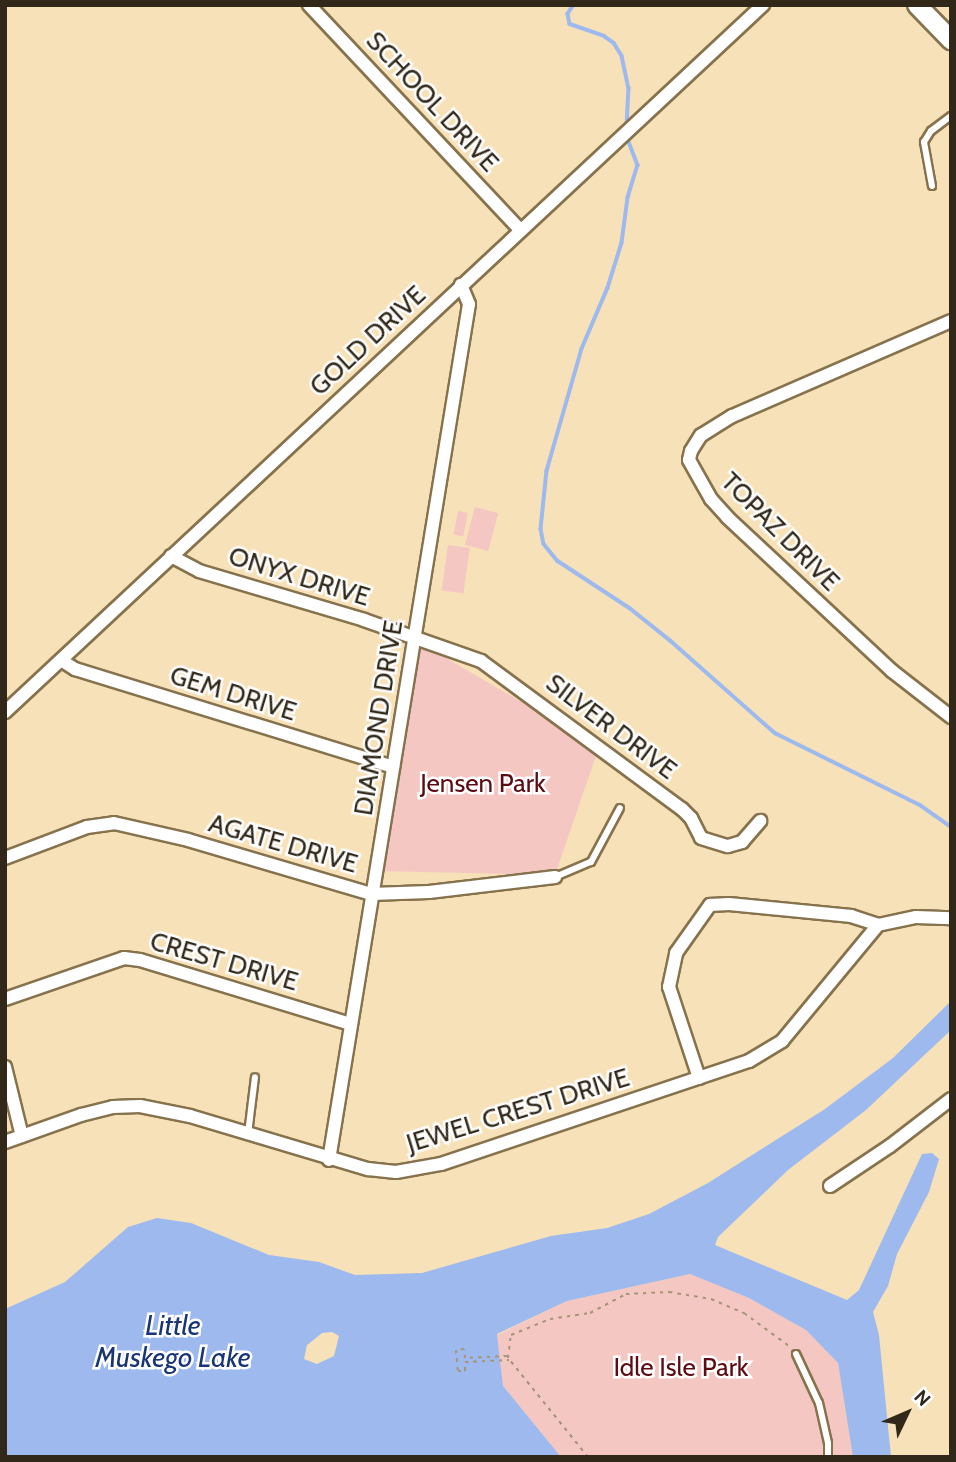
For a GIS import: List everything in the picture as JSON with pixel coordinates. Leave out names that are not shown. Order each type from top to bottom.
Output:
[{"type":"street","name":"SCHOOL DRIVE","points":[[309,5],[520,230]]},
{"type":"street","name":"GOLD DRIVE","points":[[5,712],[763,5]]},
{"type":"street","points":[[917,5],[949,34]]},
{"type":"street","name":"DIAMOND DRIVE","points":[[330,1160],[371,894],[387,821],[393,768],[469,304],[461,285]]},
{"type":"street","name":"TOPAZ DRIVE","points":[[951,321],[732,416],[701,435],[689,460],[711,499],[728,518],[892,670],[951,717]]},
{"type":"street","name":"ONYX DRIVE","points":[[171,556],[199,571],[364,620],[415,640]]},
{"type":"street","name":"SILVER DRIVE","points":[[415,640],[449,648],[481,661],[514,683],[682,809],[691,818],[701,838],[728,846],[742,842],[761,821]]},
{"type":"street","name":"GEM DRIVE","points":[[61,660],[75,669],[393,768]]},
{"type":"street","name":"AGATE DRIVE","points":[[5,858],[100,824],[127,825],[371,894],[407,894],[555,877]]},
{"type":"street","points":[[699,1078],[669,987],[676,953],[710,905],[840,915],[878,925],[916,917],[951,918]]},
{"type":"street","name":"JEWEL CREST DRIVE","points":[[5,1143],[80,1115],[125,1105],[166,1110],[368,1169],[396,1172],[441,1164],[750,1061],[782,1041],[878,925]]},
{"type":"street","name":"CREST DRIVE","points":[[5,999],[124,958],[140,960],[350,1024]]},
{"type":"street","points":[[5,1067],[22,1136]]},
{"type":"street","points":[[830,1186],[869,1161],[951,1100]]},
{"type":"lane","points":[[932,186],[924,142],[931,131],[951,116]]},
{"type":"lane","points":[[555,877],[591,862],[621,808]]},
{"type":"lane","points":[[248,1134],[255,1077]]},
{"type":"lane","points":[[796,1354],[818,1403],[828,1443],[828,1457]]},
{"type":"path","points":[[588,1457],[509,1358],[511,1335],[550,1320],[590,1313],[626,1294],[644,1292],[711,1299],[744,1313],[785,1340],[796,1354]]},
{"type":"path","points":[[464,1349],[465,1358],[509,1358],[465,1362],[466,1371],[458,1371],[456,1350],[464,1349]]},
{"type":"green space","points":[[475,507],[498,513],[488,551],[465,545]]},
{"type":"green space","points":[[458,511],[468,513],[463,536],[453,535]]},
{"type":"green space","points":[[448,545],[470,548],[463,594],[442,591]]},
{"type":"green space","name":"Jensen Park","points":[[415,640],[599,747],[555,875],[377,871]]},
{"type":"green space","name":"Idle Isle Park","points":[[690,1274],[749,1298],[806,1330],[838,1363],[853,1457],[561,1457],[503,1386],[497,1335],[567,1301]]},
{"type":"water","name":"Little Muskego Lake","points":[[951,1001],[951,1030],[866,1110],[788,1170],[718,1237],[715,1245],[847,1300],[859,1290],[922,1154],[932,1153],[939,1159],[929,1192],[897,1254],[888,1286],[873,1312],[879,1335],[891,1457],[853,1457],[838,1363],[806,1330],[749,1298],[690,1274],[567,1301],[497,1334],[503,1386],[561,1457],[5,1457],[5,1309],[65,1282],[128,1227],[157,1218],[191,1223],[269,1255],[319,1262],[355,1275],[422,1273],[551,1236],[607,1228],[649,1214],[708,1183],[825,1109],[893,1058]],"holes":[[[332,1332],[339,1336],[334,1356],[317,1364],[304,1359],[307,1345],[322,1333]]]},
{"type":"waterway","points":[[574,5],[568,14],[570,24],[604,36],[614,43],[622,56],[629,88],[627,121]]},
{"type":"waterway","points":[[629,142],[638,165],[628,198],[622,243],[608,288],[582,349],[547,471],[541,529],[544,544],[558,561],[631,609],[671,641],[775,733],[920,805],[951,827]]}]
